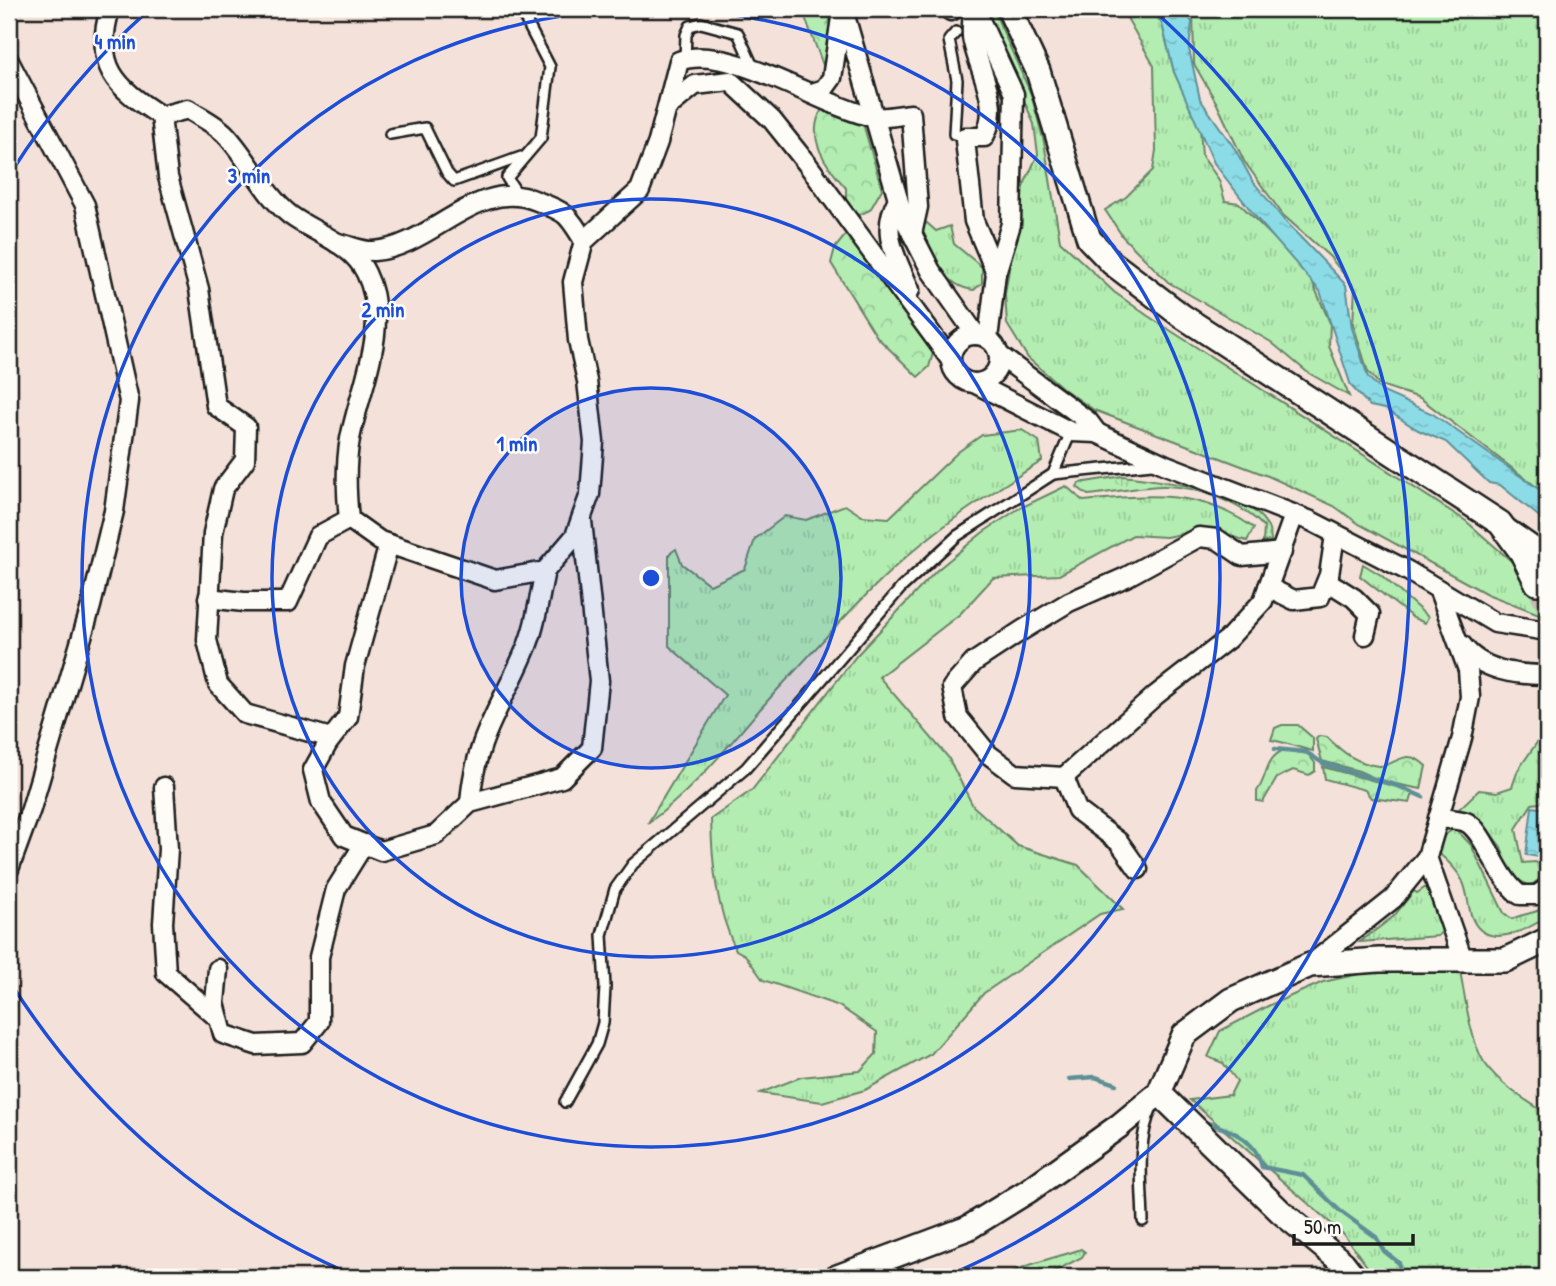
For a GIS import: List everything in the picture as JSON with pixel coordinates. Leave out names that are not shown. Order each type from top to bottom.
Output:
[{"type":"street","points":[[110,9],[105,25],[103,59],[129,95],[161,116],[188,108],[226,134],[261,184],[290,215],[338,243],[366,271],[377,313],[369,365],[350,438],[345,482],[349,519]]},
{"type":"street","points":[[812,93],[824,89],[832,79],[843,9]]},
{"type":"street","points":[[843,9],[898,199],[931,271],[999,355],[1088,421],[1097,433]]},
{"type":"street","points":[[974,9],[972,40],[992,103],[990,125],[984,137],[965,136],[974,221],[996,273]]},
{"type":"street","points":[[974,9],[1014,94],[1013,197],[1010,224],[982,337]]},
{"type":"street","points":[[1009,9],[1038,71],[1089,239],[1104,255],[1182,316],[1547,555]]},
{"type":"street","points":[[470,803],[472,774],[489,721],[526,649],[545,571],[575,536],[590,494],[594,442],[587,381],[578,340],[573,282],[584,241],[640,190],[668,107],[680,61],[697,54],[756,72],[874,117],[911,114],[918,197],[912,234]]},
{"type":"street","points":[[9,61],[85,205],[129,401],[114,511],[91,606],[30,809],[9,869]]},
{"type":"street","points":[[668,107],[695,85],[730,81],[780,129],[934,336],[950,359],[956,374],[1071,432],[1097,433],[1166,465],[1294,514],[1408,571],[1495,623],[1547,631]]},
{"type":"street","points":[[161,116],[168,177],[199,289],[216,406],[246,427],[245,460],[223,489],[213,533],[207,640],[218,684],[245,715],[331,738]]},
{"type":"street","points":[[890,166],[915,163]]},
{"type":"street","points":[[338,243],[372,251],[400,245],[490,197],[518,195],[568,213],[584,241]]},
{"type":"street","points":[[898,199],[918,197]]},
{"type":"street","points":[[898,199],[888,217],[890,241],[914,302],[934,336]]},
{"type":"street","points":[[950,359],[961,338],[982,337]]},
{"type":"street","points":[[974,383],[991,376],[999,355]]},
{"type":"street","points":[[1282,552],[1242,556],[1217,539],[1199,537],[1126,577],[1069,602],[974,662],[952,687],[958,718],[988,754],[1015,774],[1064,777],[1156,695],[1228,639],[1263,601],[1282,552],[1294,514]]},
{"type":"street","points":[[389,544],[355,666],[348,717],[331,738],[313,770],[321,802],[344,836],[381,851],[436,835],[470,803],[562,778],[592,748],[599,681],[581,518]]},
{"type":"street","points":[[208,598],[288,602],[318,536],[349,519]]},
{"type":"street","points":[[349,519],[389,544],[495,580],[545,571]]},
{"type":"street","points":[[1500,523],[1522,552],[1537,583]]},
{"type":"street","points":[[1268,587],[1294,600],[1320,597],[1327,581],[1335,535]]},
{"type":"street","points":[[1327,581],[1354,598],[1370,614],[1365,635]]},
{"type":"street","points":[[836,1277],[968,1228],[1028,1191],[1119,1126],[1159,1093],[1184,1035],[1231,1000],[1310,964],[1393,899],[1427,856],[1462,738],[1469,697],[1468,670],[1439,591]]},
{"type":"street","points":[[1456,636],[1474,659],[1498,670],[1547,675]]},
{"type":"street","points":[[1064,777],[1077,810],[1119,842],[1138,869]]},
{"type":"street","points":[[164,787],[168,849],[163,923],[166,974],[219,1019]]},
{"type":"street","points":[[1438,818],[1466,822],[1475,830],[1503,879],[1520,895],[1537,895],[1547,888]]},
{"type":"street","points":[[218,968],[215,1003],[223,1034],[256,1045],[302,1043],[319,1022],[319,957],[336,889],[364,844]]},
{"type":"street","points":[[1427,856],[1463,960]]},
{"type":"street","points":[[1310,964],[1505,960],[1547,940]]},
{"type":"street","points":[[1159,1093],[1281,1212],[1343,1263],[1354,1277]]},
{"type":"lane","points":[[518,195],[507,178],[541,138],[550,68],[520,9]]},
{"type":"lane","points":[[685,58],[686,35],[690,26],[701,23],[738,33],[756,72]]},
{"type":"lane","points":[[956,32],[949,40],[957,80],[954,134],[965,136]]},
{"type":"lane","points":[[390,134],[425,128],[447,173],[454,181],[526,155]]},
{"type":"lane","points":[[1053,474],[1071,432]]},
{"type":"lane","points":[[565,1102],[597,1044],[603,1023],[605,987],[602,935],[615,889],[633,864],[746,768],[901,588],[957,536],[1053,474],[1137,463],[1166,465]]},
{"type":"lane","points":[[1143,1221],[1144,1125],[1159,1093]]},
{"type":"green space","points":[[802,9],[837,9],[826,73]]},
{"type":"green space","points":[[986,9],[993,9],[1031,94],[1044,142],[1060,241],[1114,292],[1466,521],[1518,567],[1535,557],[1547,574],[1547,617],[1487,594],[1359,524],[1334,506],[1268,476],[1094,410],[1065,390],[1028,358],[1007,324],[1005,294],[1022,189],[1038,154],[1034,124]]},
{"type":"green space","points":[[1122,9],[1152,9],[1162,24],[1174,72],[1200,127],[1202,156],[1219,180],[1225,201],[1239,203],[1308,272],[1330,323],[1329,346],[1349,396],[1307,372],[1271,342],[1168,282],[1123,237],[1105,210],[1126,197],[1153,170],[1156,150],[1154,66]]},
{"type":"green space","points":[[1193,9],[1547,9],[1547,495],[1420,398],[1380,385],[1368,372],[1353,324],[1355,288],[1330,257],[1283,215],[1244,161],[1216,102],[1194,64]]},
{"type":"green space","points":[[836,108],[862,120],[882,189],[870,210],[857,216],[846,202],[846,188],[825,161],[817,141],[817,120],[822,109]]},
{"type":"green space","points":[[927,223],[936,231],[950,226],[954,244],[982,267],[982,283],[974,290],[954,283],[938,267],[922,236],[920,226]]},
{"type":"green space","points":[[848,232],[933,353],[929,367],[918,377],[877,337],[831,263],[835,248]]},
{"type":"green space","points":[[1022,430],[1039,441],[1042,461],[956,518],[890,571],[827,636],[702,775],[648,823],[725,695],[669,646],[669,554],[676,549],[682,564],[710,585],[745,569],[755,539],[785,516],[806,520],[845,505],[862,516],[889,518],[958,452],[982,435]]},
{"type":"green space","points":[[1123,476],[1185,485],[1233,499],[1253,510],[1266,524],[1271,541],[1263,542],[1264,527],[1244,510],[1190,489],[1145,487],[1088,495],[1077,487],[1079,483]]},
{"type":"green space","points":[[1066,486],[1083,501],[1151,496],[1193,500],[1233,515],[1254,528],[1247,541],[1207,529],[1166,537],[1133,535],[1059,575],[993,578],[960,614],[879,677],[948,757],[973,806],[1018,846],[1078,865],[1123,909],[1100,914],[984,993],[931,1054],[865,1090],[822,1102],[760,1093],[801,1077],[860,1071],[876,1054],[877,1032],[839,1006],[763,980],[745,955],[736,950],[716,886],[711,819],[752,790],[857,655],[936,571],[982,533],[1018,509]]},
{"type":"green space","points":[[1363,564],[1381,575],[1428,617],[1425,623],[1413,618],[1360,576]]},
{"type":"green space","points":[[1298,725],[1313,738],[1313,751],[1271,740],[1275,728]]},
{"type":"green space","points":[[1547,728],[1547,802],[1532,804],[1516,829],[1523,863],[1535,862],[1544,867],[1547,874],[1530,886],[1510,876],[1501,847],[1485,826],[1459,809],[1479,790],[1497,792],[1512,787],[1518,770]]},
{"type":"green space","points":[[1319,736],[1327,737],[1350,756],[1371,765],[1385,765],[1406,757],[1419,760],[1426,766],[1421,789],[1381,781],[1359,771],[1322,761],[1316,739]]},
{"type":"green space","points":[[1284,750],[1308,754],[1315,763],[1315,771],[1309,775],[1293,770],[1277,778],[1263,802],[1257,801],[1257,791],[1270,763]]},
{"type":"green space","points":[[1323,767],[1408,790],[1413,793],[1410,803],[1371,798],[1365,790],[1325,779]]},
{"type":"green space","points":[[1455,828],[1471,845],[1504,913],[1512,919],[1547,905],[1547,917],[1520,931],[1499,936],[1489,935],[1481,930],[1472,917],[1460,876],[1437,852],[1439,839]]},
{"type":"green space","points":[[1426,887],[1433,890],[1444,929],[1438,936],[1360,942],[1394,916],[1414,891],[1417,893]]},
{"type":"green space","points":[[1382,969],[1460,971],[1472,1030],[1484,1062],[1505,1084],[1547,1114],[1547,1277],[1375,1277],[1343,1234],[1190,1100],[1230,1095],[1237,1081],[1223,1063],[1208,1057],[1220,1031],[1323,982]]},
{"type":"green space","points":[[1081,1249],[1085,1252],[1082,1257],[1044,1277],[1006,1277],[1029,1265]]},
{"type":"water","points":[[1152,9],[1183,9],[1192,22],[1189,49],[1200,99],[1235,149],[1252,180],[1284,220],[1346,285],[1352,328],[1368,377],[1383,392],[1433,414],[1547,495],[1547,523],[1500,485],[1489,483],[1446,442],[1418,430],[1385,409],[1370,406],[1351,386],[1320,291],[1259,221],[1214,163],[1174,72],[1162,24]]},
{"type":"water","points":[[1532,807],[1547,809],[1547,858],[1526,855]]},
{"type":"waterway","points":[[1275,749],[1306,752],[1324,764],[1398,786],[1423,797]]},
{"type":"waterway","points":[[1069,1079],[1095,1077],[1116,1084]]},
{"type":"waterway","points":[[1200,1121],[1238,1135],[1253,1148],[1262,1167],[1303,1175],[1340,1211],[1376,1237],[1384,1251],[1399,1263],[1400,1277]]},
{"type":"tunnel","points":[[1537,583],[1547,604]]}]
